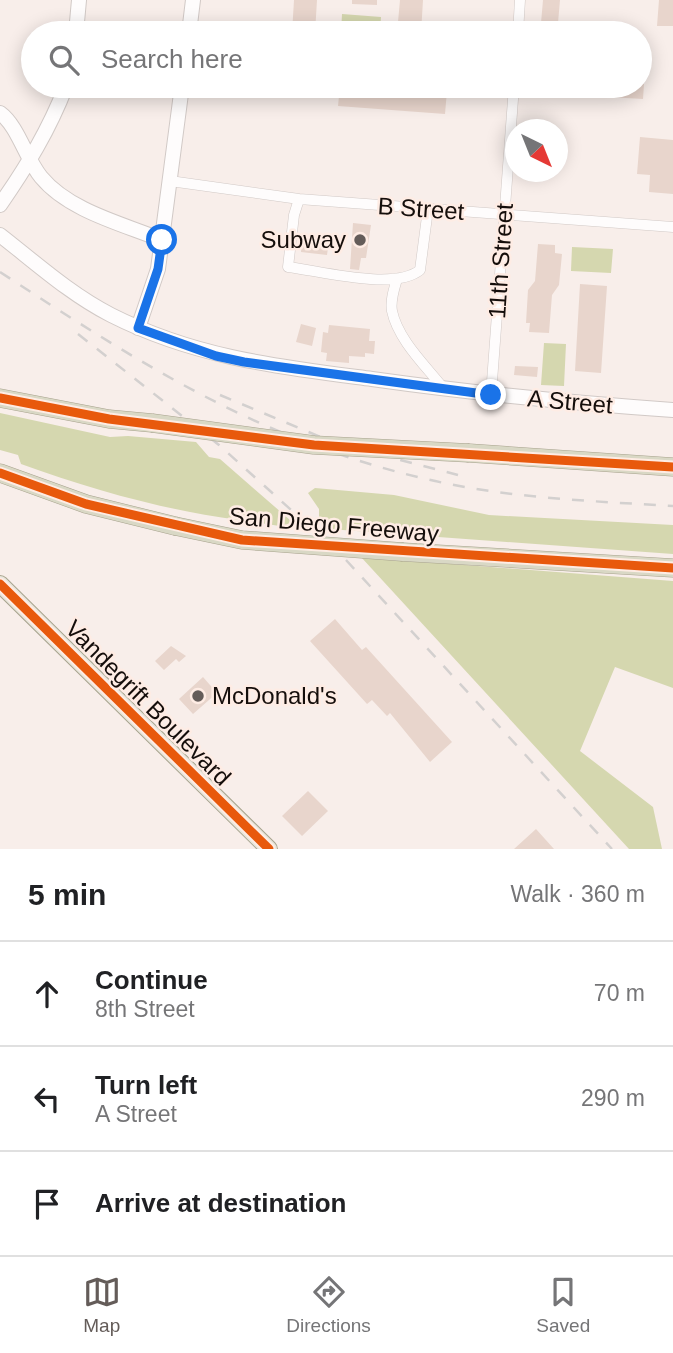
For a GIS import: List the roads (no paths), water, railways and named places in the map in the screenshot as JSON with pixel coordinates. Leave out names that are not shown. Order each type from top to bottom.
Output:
[{"type":"highway","points":[[0,398],[109,419],[314,444],[673,467]]},
{"type":"highway","name":"San Diego Freeway","points":[[0,473],[86,504],[242,540],[673,568]]},
{"type":"main road","points":[[77,21],[79,0]]},
{"type":"main road","points":[[190,21],[193,0]]},
{"type":"main road","points":[[0,205],[31,161],[52,122],[61,98]]},
{"type":"main road","points":[[138,328],[158,269],[180,98]]},
{"type":"main road","points":[[1,112],[47,183],[76,204],[162,240]]},
{"type":"main road","name":"A Street","points":[[0,235],[71,291],[138,328],[216,356],[491,395],[673,410]]},
{"type":"main road","name":"Vandegrift Boulevard","points":[[0,584],[269,849]]},
{"type":"street","points":[[519,21],[520,0]]},
{"type":"street","name":"11th Street","points":[[491,395],[513,98]]},
{"type":"street","name":"B Street","points":[[170,181],[299,199],[673,227]]},
{"type":"street","points":[[299,199],[294,215],[288,267],[382,280],[411,277],[420,270],[428,209]]},
{"type":"street","points":[[397,279],[392,313],[403,337],[444,389]]},
{"type":"railway","points":[[0,272],[102,338],[203,395],[255,421],[365,463],[487,491],[673,506]]},
{"type":"railway","points":[[78,334],[219,445],[309,526]]},
{"type":"railway","points":[[220,395],[335,443],[458,475]]},
{"type":"railway","points":[[346,560],[612,849]]},
{"type":"place","name":"Subway","points":[[360,240]]},
{"type":"place","name":"McDonald's","points":[[198,696]]}]
